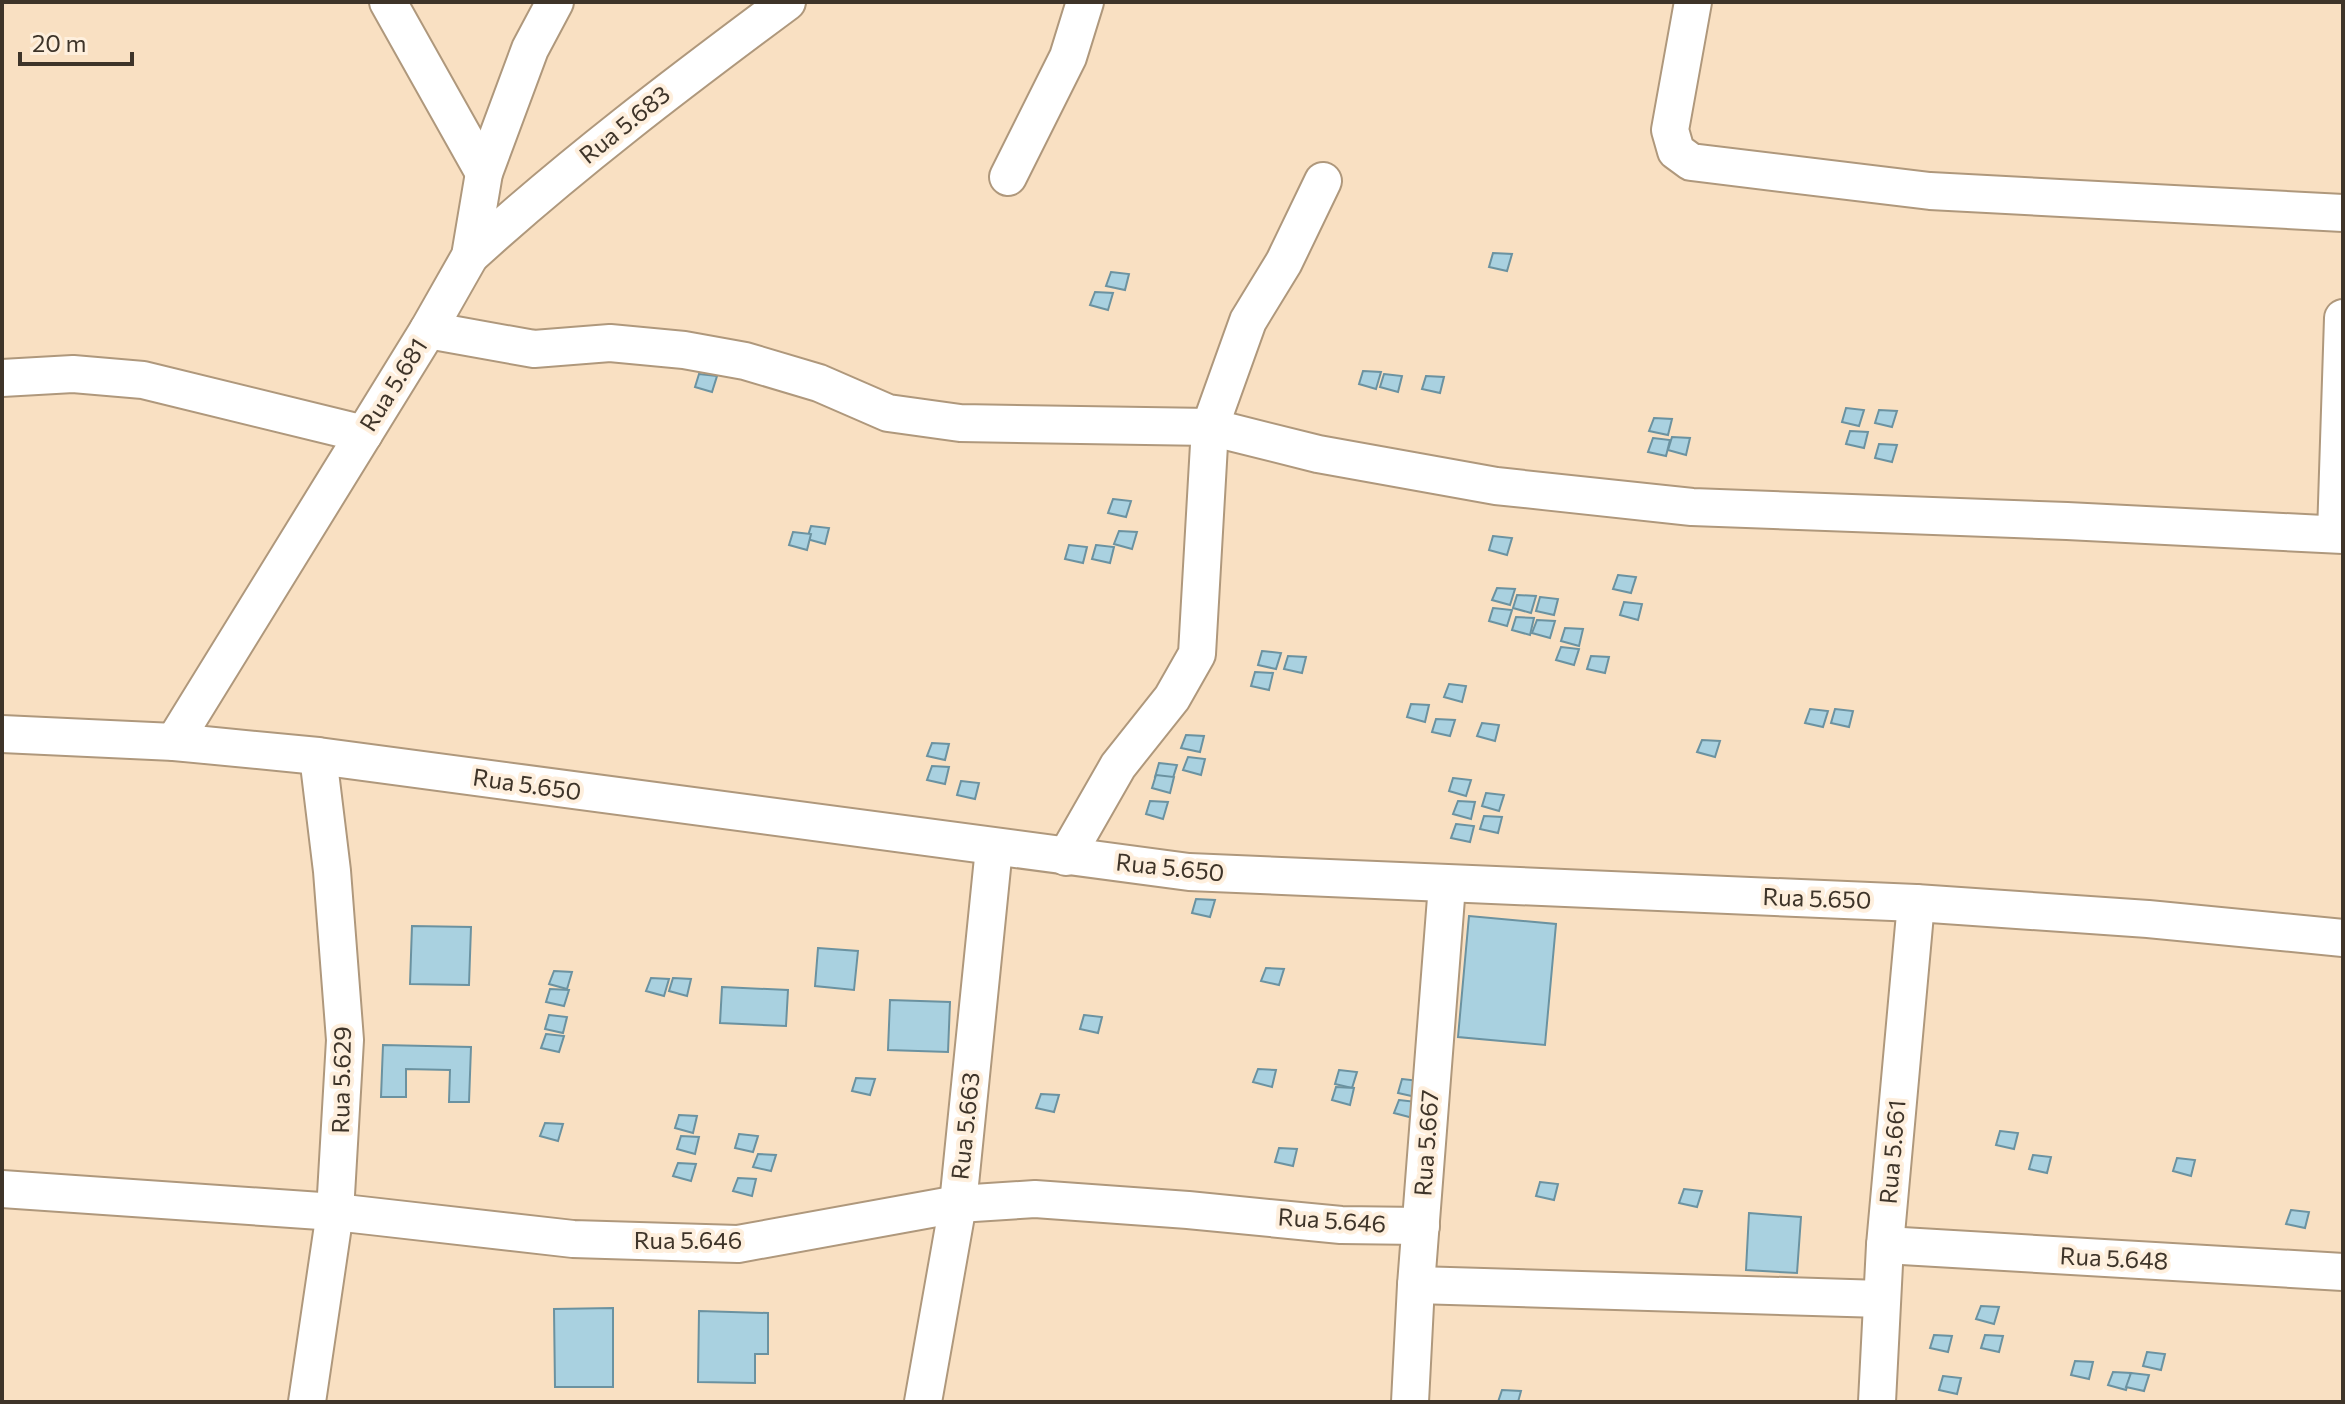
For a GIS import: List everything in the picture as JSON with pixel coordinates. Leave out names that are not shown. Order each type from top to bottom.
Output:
[{"type":"street","points":[[388,2],[484,173]]},
{"type":"street","name":"Rua 5.681","points":[[174,742],[428,330],[470,256],[484,173],[530,49],[555,2]]},
{"type":"street","name":"Rua 5.683","points":[[470,256],[527,204],[648,105],[787,2]]},
{"type":"street","points":[[1008,177],[1068,57],[1085,2]]},
{"type":"street","points":[[1693,2],[1670,130],[1676,151],[1691,162],[1930,191],[2343,213]]},
{"type":"street","points":[[1066,857],[1118,766],[1172,698],[1197,654],[1210,427],[1248,321],[1284,262],[1323,181]]},
{"type":"street","points":[[428,330],[534,349],[610,343],[684,350],[730,358],[819,383],[888,413],[960,423],[1210,427],[1318,454],[1496,486],[1692,507],[2340,535],[2343,318]]},
{"type":"street","points":[[2,378],[73,374],[143,380],[364,434]]},
{"type":"street","name":"Rua 5.650","points":[[2,734],[174,742],[318,756],[1189,872],[1916,903],[2148,919],[2343,938]]},
{"type":"street","name":"Rua 5.629","points":[[307,1402],[335,1212],[345,1040],[332,871],[318,756]]},
{"type":"street","name":"Rua 5.663","points":[[923,1402],[958,1204],[994,848]]},
{"type":"street","name":"Rua 5.667","points":[[1410,1402],[1447,885]]},
{"type":"street","name":"Rua 5.661","points":[[1877,1402],[1885,1245],[1916,903]]},
{"type":"street","name":"Rua 5.646","points":[[2,1189],[335,1212],[573,1239],[738,1244],[958,1204],[1035,1199],[1341,1225],[1421,1226]]},
{"type":"street","name":"Rua 5.648","points":[[1885,1245],[2343,1272]]},
{"type":"street","points":[[1416,1285],[1882,1299]]},
{"type":"building","points":[[1493,253],[1512,254],[1507,271],[1489,267]]},
{"type":"building","points":[[1111,272],[1129,274],[1125,290],[1106,286]]},
{"type":"building","points":[[1095,292],[1113,293],[1108,310],[1090,305]]},
{"type":"building","points":[[1363,371],[1381,372],[1376,389],[1359,384]]},
{"type":"building","points":[[699,374],[717,376],[712,392],[695,387]]},
{"type":"building","points":[[1384,374],[1402,376],[1398,392],[1380,387]]},
{"type":"building","points":[[1426,376],[1444,377],[1440,393],[1422,389]]},
{"type":"building","points":[[1846,408],[1864,410],[1859,426],[1842,422]]},
{"type":"building","points":[[1879,410],[1897,411],[1892,427],[1875,423]]},
{"type":"building","points":[[1654,418],[1672,419],[1668,435],[1649,431]]},
{"type":"building","points":[[1850,431],[1868,432],[1864,448],[1846,444]]},
{"type":"building","points":[[1672,437],[1690,438],[1686,455],[1668,450]]},
{"type":"building","points":[[1653,438],[1670,440],[1666,456],[1648,452]]},
{"type":"building","points":[[1879,444],[1897,445],[1892,462],[1875,458]]},
{"type":"building","points":[[1113,499],[1131,501],[1126,517],[1108,513]]},
{"type":"building","points":[[811,526],[829,528],[825,544],[807,539]]},
{"type":"building","points":[[1119,531],[1137,532],[1132,549],[1114,544]]},
{"type":"building","points":[[793,532],[811,534],[807,550],[789,545]]},
{"type":"building","points":[[1493,536],[1512,538],[1507,555],[1489,550]]},
{"type":"building","points":[[1069,545],[1087,547],[1083,563],[1065,559]]},
{"type":"building","points":[[1096,545],[1114,547],[1110,563],[1092,559]]},
{"type":"building","points":[[1618,575],[1636,577],[1631,593],[1613,589]]},
{"type":"building","points":[[1497,588],[1515,589],[1510,605],[1492,600]]},
{"type":"building","points":[[1517,595],[1536,596],[1531,613],[1513,608]]},
{"type":"building","points":[[1540,597],[1558,599],[1554,615],[1536,611]]},
{"type":"building","points":[[1624,602],[1642,604],[1638,620],[1620,615]]},
{"type":"building","points":[[1493,608],[1512,610],[1507,626],[1489,621]]},
{"type":"building","points":[[1516,617],[1534,618],[1530,635],[1512,630]]},
{"type":"building","points":[[1537,620],[1555,621],[1550,638],[1532,633]]},
{"type":"building","points":[[1565,628],[1583,629],[1579,646],[1561,641]]},
{"type":"building","points":[[1561,647],[1579,649],[1574,665],[1556,660]]},
{"type":"building","points":[[1262,651],[1281,653],[1276,669],[1258,665]]},
{"type":"building","points":[[1288,656],[1306,657],[1302,673],[1284,669]]},
{"type":"building","points":[[1591,656],[1609,657],[1605,673],[1587,669]]},
{"type":"building","points":[[1255,672],[1273,673],[1269,690],[1251,686]]},
{"type":"building","points":[[1449,684],[1466,686],[1462,702],[1444,697]]},
{"type":"building","points":[[1411,704],[1429,705],[1425,722],[1407,717]]},
{"type":"building","points":[[1810,709],[1828,711],[1823,727],[1805,723]]},
{"type":"building","points":[[1835,709],[1853,711],[1849,727],[1831,723]]},
{"type":"building","points":[[1436,719],[1455,720],[1450,736],[1432,732]]},
{"type":"building","points":[[1482,723],[1499,725],[1495,741],[1477,736]]},
{"type":"building","points":[[1186,735],[1204,736],[1200,752],[1181,748]]},
{"type":"building","points":[[1702,740],[1720,741],[1715,757],[1697,752]]},
{"type":"building","points":[[932,743],[949,744],[945,760],[927,756]]},
{"type":"building","points":[[1188,757],[1205,759],[1201,775],[1183,770]]},
{"type":"building","points":[[1159,763],[1177,765],[1172,781],[1155,777]]},
{"type":"building","points":[[932,766],[949,767],[945,784],[927,780]]},
{"type":"building","points":[[1156,775],[1174,777],[1170,793],[1152,788]]},
{"type":"building","points":[[1453,778],[1471,780],[1466,796],[1449,791]]},
{"type":"building","points":[[961,781],[979,783],[975,799],[957,795]]},
{"type":"building","points":[[1486,793],[1504,795],[1499,811],[1482,806]]},
{"type":"building","points":[[1150,801],[1168,802],[1163,819],[1146,814]]},
{"type":"building","points":[[1458,801],[1475,802],[1471,819],[1453,814]]},
{"type":"building","points":[[1484,816],[1502,817],[1498,833],[1480,829]]},
{"type":"building","points":[[1456,824],[1474,826],[1470,842],[1451,838]]},
{"type":"building","points":[[1196,899],[1215,900],[1210,917],[1192,913]]},
{"type":"building","points":[[1469,916],[1556,924],[1545,1045],[1458,1037]]},
{"type":"building","points":[[412,926],[471,927],[469,985],[410,984]]},
{"type":"building","points":[[818,948],[858,951],[854,990],[815,986]]},
{"type":"building","points":[[1266,968],[1284,969],[1279,985],[1261,981]]},
{"type":"building","points":[[554,971],[572,972],[567,989],[549,984]]},
{"type":"building","points":[[651,978],[669,979],[664,996],[646,991]]},
{"type":"building","points":[[673,978],[691,979],[687,996],[669,991]]},
{"type":"building","points":[[722,987],[788,990],[786,1026],[720,1023]]},
{"type":"building","points":[[550,989],[569,990],[564,1006],[546,1002]]},
{"type":"building","points":[[890,1000],[950,1002],[948,1052],[888,1050]]},
{"type":"building","points":[[549,1015],[567,1017],[563,1033],[545,1029]]},
{"type":"building","points":[[1084,1015],[1102,1017],[1098,1033],[1080,1029]]},
{"type":"building","points":[[546,1034],[564,1036],[559,1052],[541,1048]]},
{"type":"building","points":[[383,1045],[471,1047],[469,1102],[449,1102],[450,1070],[406,1069],[406,1097],[381,1097]]},
{"type":"building","points":[[1258,1069],[1276,1070],[1272,1087],[1253,1082]]},
{"type":"building","points":[[1339,1070],[1357,1072],[1352,1088],[1335,1084]]},
{"type":"building","points":[[856,1078],[875,1079],[870,1095],[852,1091]]},
{"type":"building","points":[[1402,1079],[1420,1081],[1416,1097],[1398,1093]]},
{"type":"building","points":[[1336,1087],[1354,1088],[1350,1105],[1332,1100]]},
{"type":"building","points":[[1041,1094],[1059,1095],[1054,1112],[1036,1108]]},
{"type":"building","points":[[1399,1100],[1417,1102],[1413,1118],[1394,1113]]},
{"type":"building","points":[[679,1115],[697,1116],[693,1133],[675,1128]]},
{"type":"building","points":[[545,1123],[563,1124],[558,1141],[540,1136]]},
{"type":"building","points":[[2000,1131],[2018,1133],[2014,1149],[1996,1145]]},
{"type":"building","points":[[739,1134],[758,1136],[753,1152],[735,1148]]},
{"type":"building","points":[[681,1136],[699,1137],[695,1154],[677,1149]]},
{"type":"building","points":[[1279,1148],[1297,1149],[1293,1166],[1275,1162]]},
{"type":"building","points":[[758,1154],[776,1155],[771,1171],[753,1167]]},
{"type":"building","points":[[2033,1155],[2051,1157],[2047,1173],[2029,1169]]},
{"type":"building","points":[[2177,1158],[2195,1160],[2191,1176],[2173,1171]]},
{"type":"building","points":[[678,1163],[696,1164],[691,1181],[673,1176]]},
{"type":"building","points":[[738,1178],[756,1179],[752,1196],[733,1191]]},
{"type":"building","points":[[1540,1182],[1558,1184],[1554,1200],[1536,1196]]},
{"type":"building","points":[[1684,1189],[1702,1191],[1697,1207],[1679,1203]]},
{"type":"building","points":[[2291,1210],[2309,1212],[2305,1228],[2286,1224]]},
{"type":"building","points":[[1749,1213],[1801,1217],[1797,1273],[1746,1270]]},
{"type":"building","points":[[1981,1306],[1999,1307],[1994,1324],[1976,1319]]},
{"type":"building","points":[[613,1308],[613,1387],[555,1387],[554,1309]]},
{"type":"building","points":[[699,1311],[768,1313],[768,1354],[755,1354],[755,1383],[698,1382]]},
{"type":"building","points":[[1934,1335],[1952,1336],[1948,1352],[1930,1348]]},
{"type":"building","points":[[1985,1335],[2003,1336],[1999,1352],[1981,1348]]},
{"type":"building","points":[[2147,1352],[2165,1354],[2161,1370],[2143,1366]]},
{"type":"building","points":[[2075,1361],[2093,1362],[2089,1379],[2071,1375]]},
{"type":"building","points":[[2113,1372],[2131,1373],[2126,1390],[2108,1385]]},
{"type":"building","points":[[2131,1373],[2149,1375],[2144,1391],[2126,1387]]},
{"type":"building","points":[[1943,1376],[1961,1378],[1957,1394],[1939,1390]]},
{"type":"building","points":[[1502,1390],[1521,1391],[1518,1402],[1498,1402]]}]
